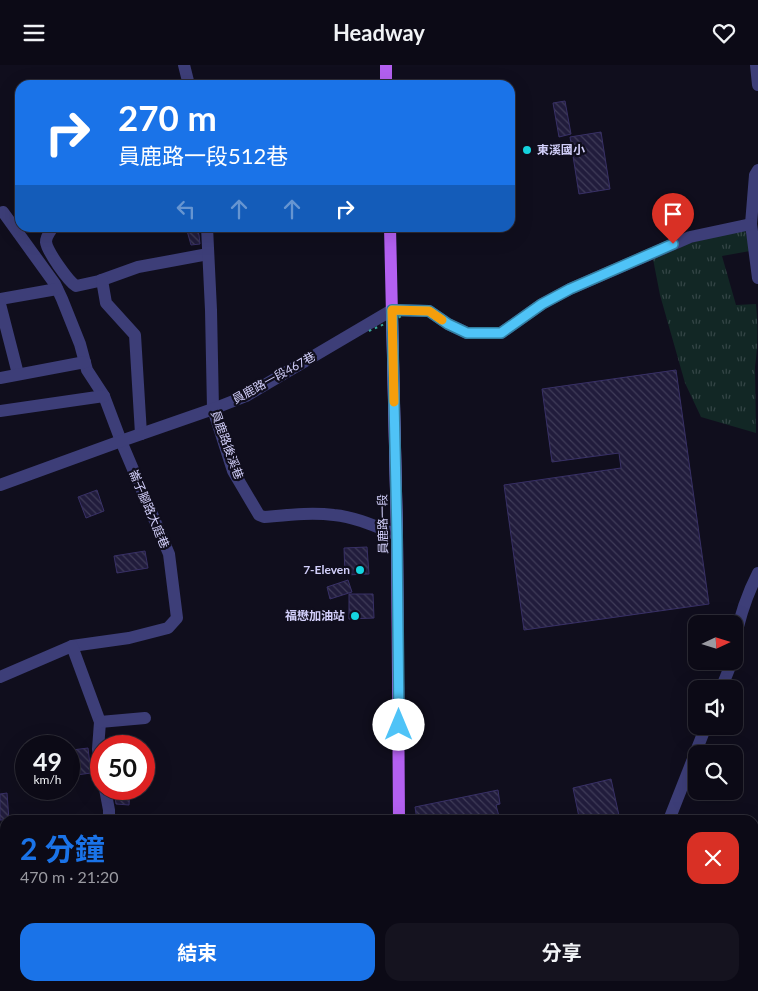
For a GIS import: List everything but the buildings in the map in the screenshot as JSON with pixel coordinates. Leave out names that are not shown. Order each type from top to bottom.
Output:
[{"type":"main road","points":[[386,65],[386,80]]},
{"type":"main road","name":"員鹿路一段","points":[[390,232],[398,313],[397,535],[400,815]]},
{"type":"street","points":[[184,65],[188,80]]},
{"type":"street","points":[[756,65],[758,85]]},
{"type":"street","points":[[758,170],[755,175],[751,224],[758,278]]},
{"type":"street","name":"崙子腳路大庭巷","points":[[3,213],[15,229]]},
{"type":"street","points":[[398,313],[429,311],[448,324],[467,333],[501,333],[542,304],[570,289],[690,237],[751,224]]},
{"type":"street","name":"崙子腳路大庭巷","points":[[17,232],[55,283],[80,344],[88,370],[104,396],[168,554],[177,619],[168,628],[129,638],[72,646]]},
{"type":"street","points":[[50,232],[46,244],[70,282],[76,286],[102,280],[138,267],[208,254]]},
{"type":"street","name":"員鹿路後溪巷","points":[[207,232],[213,409],[234,471],[259,515],[264,517],[334,515],[359,521],[397,535]]},
{"type":"street","points":[[102,280],[106,303],[135,335],[141,434]]},
{"type":"street","points":[[0,299],[57,289]]},
{"type":"street","points":[[0,304],[18,374]]},
{"type":"street","name":"員鹿路一段467巷","points":[[121,441],[246,396],[398,313]]},
{"type":"street","points":[[0,378],[85,362]]},
{"type":"street","points":[[0,411],[104,396]]},
{"type":"street","points":[[0,485],[121,441]]},
{"type":"street","points":[[740,615],[748,592],[758,573]]},
{"type":"street","points":[[0,677],[72,646],[100,722],[99,735]]},
{"type":"street","points":[[100,722],[146,718]]},
{"type":"street","points":[[671,815],[702,735]]},
{"type":"street","points":[[107,800],[109,815]]},
{"type":"path","points":[[369,331],[398,313]]},
{"type":"green space","points":[[745,229],[750,251],[722,256],[736,305],[756,304],[756,433],[701,417],[685,383],[660,295],[653,259],[682,245]]},
{"type":"slow traffic","points":[[394,402],[392,310],[429,311],[442,320]]},
{"type":"place","name":"東溪國小","points":[[527,150]]},
{"type":"place","name":"7-Eleven","points":[[360,570]]},
{"type":"place","name":"福懋加油站","points":[[355,616]]},
{"type":"route","points":[[399,725],[392,310],[429,311],[448,324],[467,333],[501,333],[542,304],[570,289],[673,244]]}]
